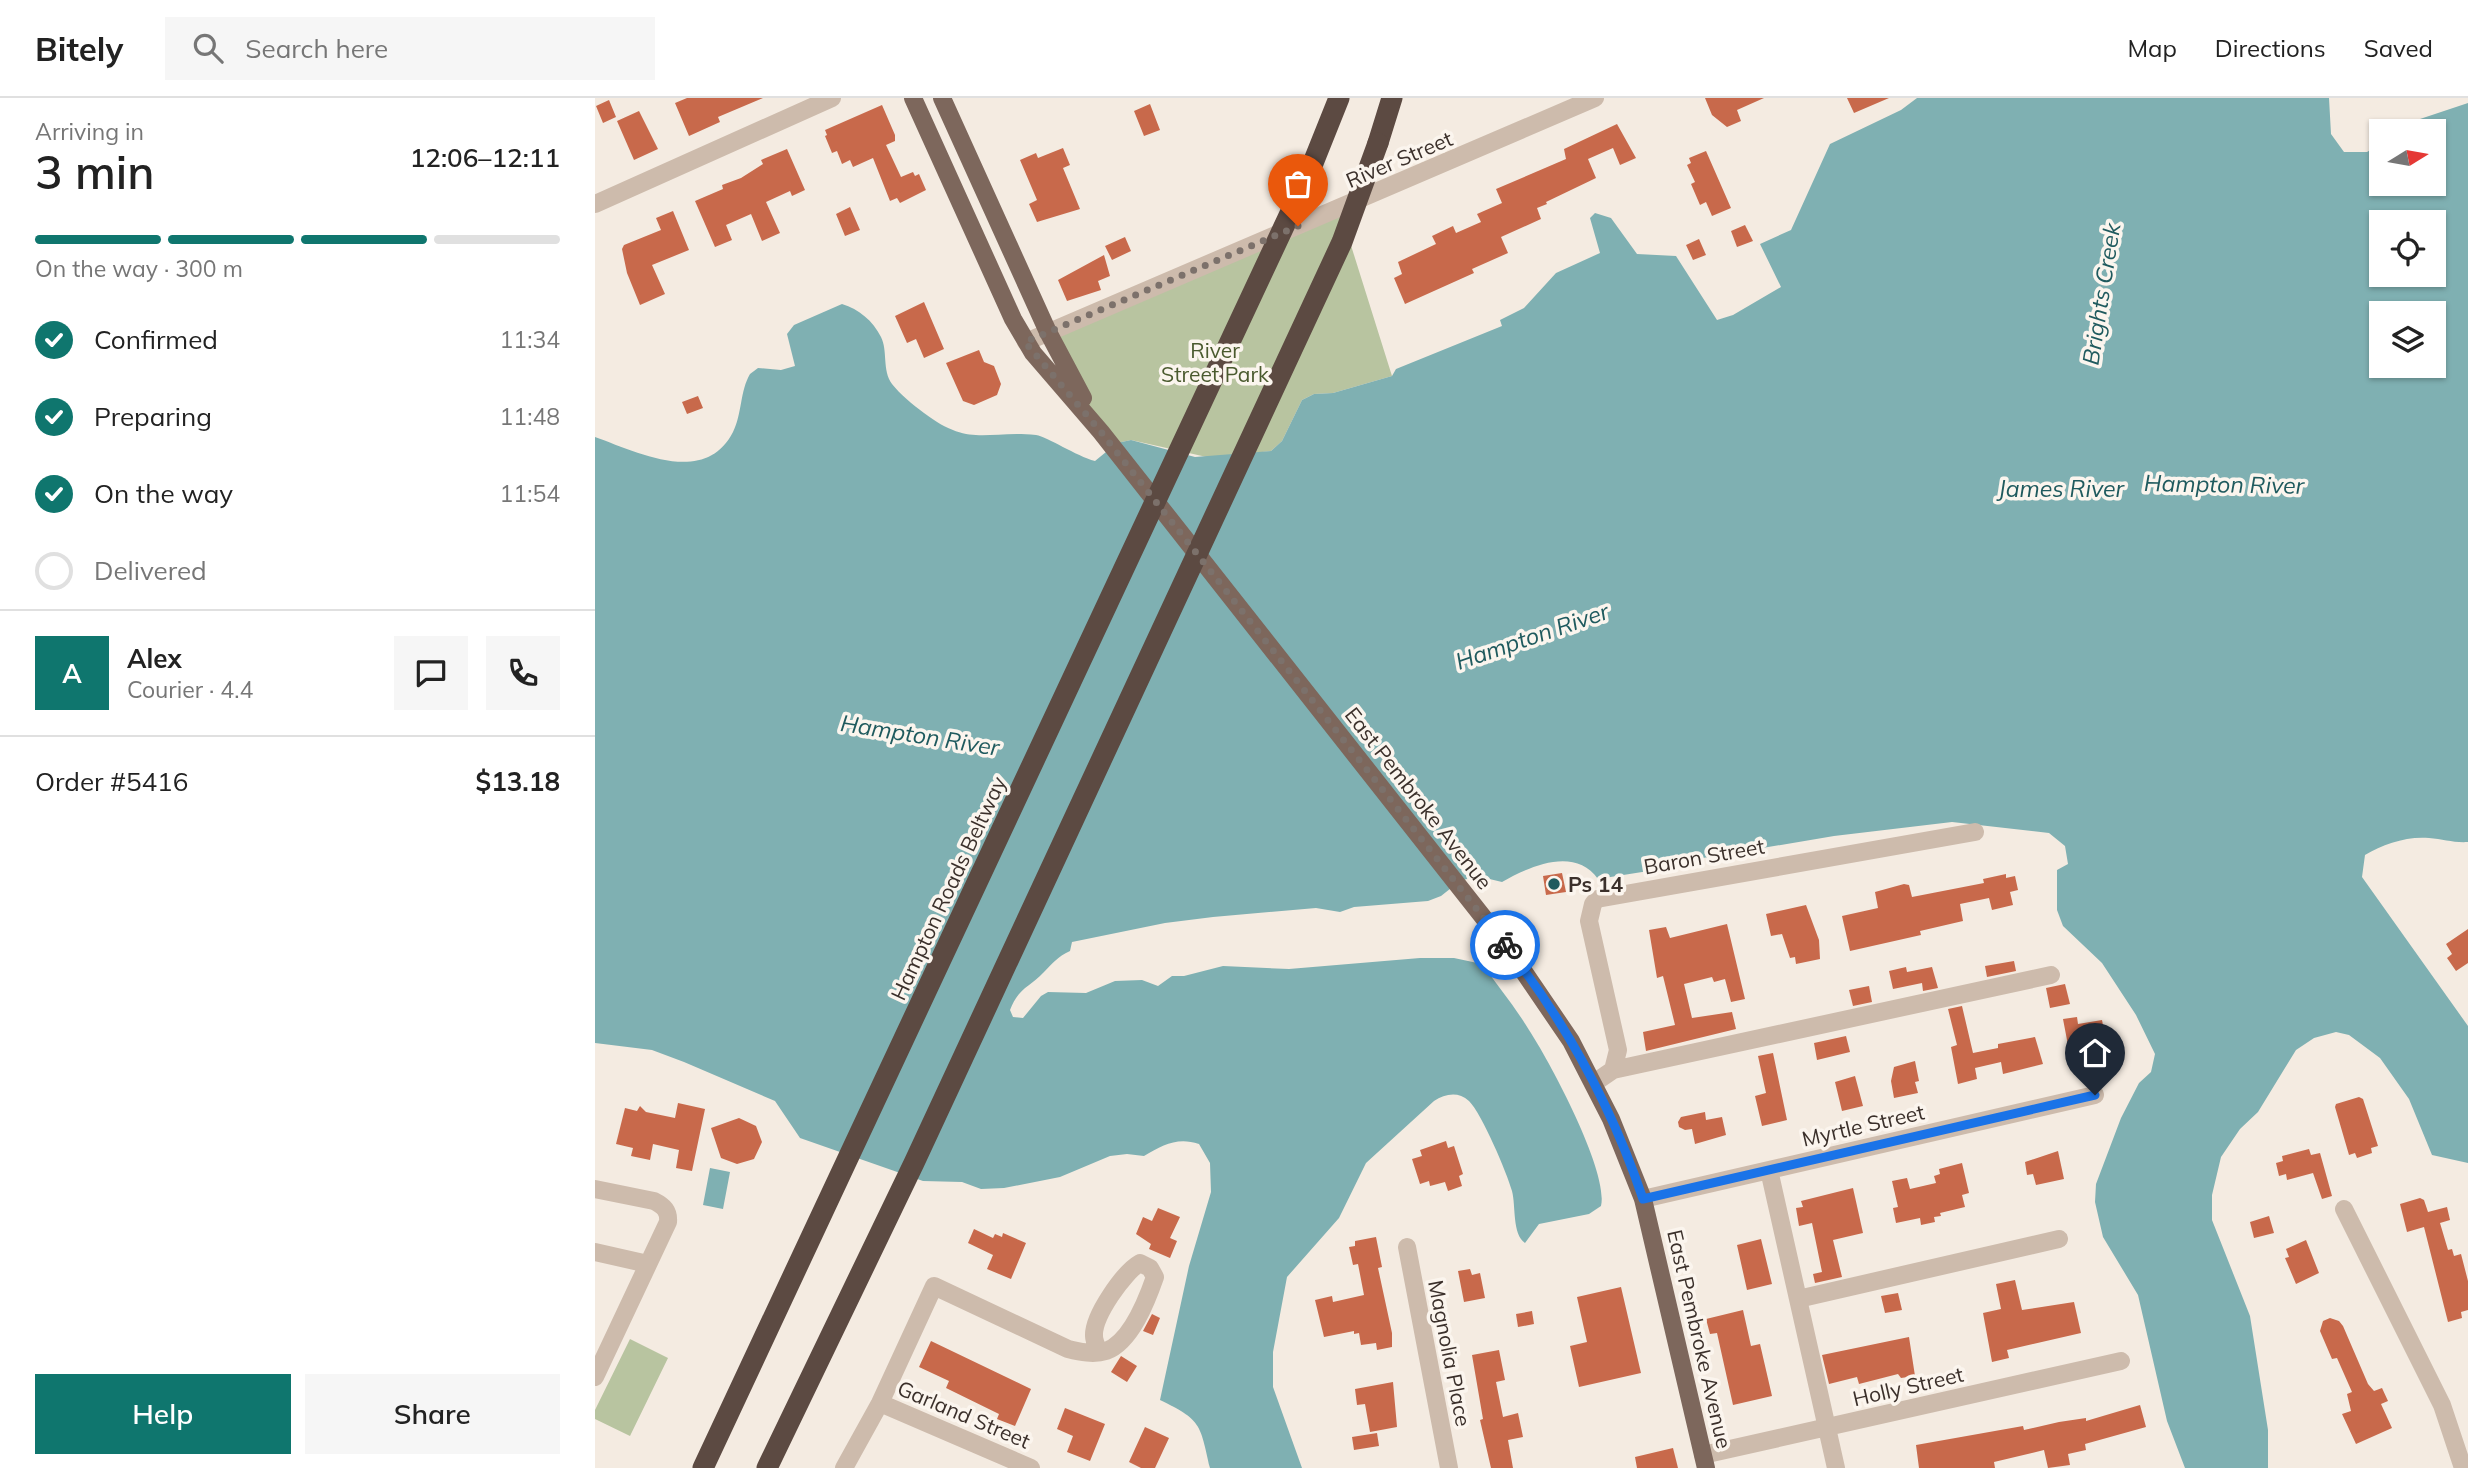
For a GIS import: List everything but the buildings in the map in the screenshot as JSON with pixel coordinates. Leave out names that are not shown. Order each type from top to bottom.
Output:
[{"type":"highway","name":"Hampton Roads Beltway","points":[[702,1468],[1309,173],[1339,98]]},
{"type":"highway","points":[[767,1468],[920,1150],[1336,255],[1392,98]]},
{"type":"main road","name":"East Pembroke Avenue","points":[[913,98],[1025,342],[1101,432],[1474,904],[1551,1009],[1594,1083],[1643,1199],[1705,1461]]},
{"type":"main road","name":"East Pembroke Avenue","points":[[942,98],[1048,332],[1101,432]]},
{"type":"street","points":[[595,204],[832,98]]},
{"type":"street","name":"River Street","points":[[1025,342],[1461,158],[1591,99]]},
{"type":"street","name":"Baron Street","points":[[1613,1070],[1617,1061],[1617,1041],[1589,921],[1597,899],[1975,832]]},
{"type":"street","points":[[1594,1083],[1613,1070],[2051,975]]},
{"type":"street","name":"Myrtle Street","points":[[1643,1199],[2095,1095]]},
{"type":"street","points":[[1769,1170],[1836,1468]]},
{"type":"street","points":[[595,1189],[654,1201],[666,1209],[668,1222],[595,1377]]},
{"type":"street","points":[[2344,1209],[2442,1405],[2463,1468]]},
{"type":"street","points":[[1798,1299],[2059,1239]]},
{"type":"street","name":"Magnolia Place","points":[[1407,1247],[1449,1468]]},
{"type":"street","points":[[595,1252],[648,1264]]},
{"type":"street","points":[[845,1468],[880,1403],[934,1286],[1068,1349],[1099,1352],[1119,1344],[1150,1292],[1155,1278],[1150,1268],[1140,1263],[1128,1270],[1098,1321],[1094,1336],[1099,1352]]},
{"type":"street","name":"Holly Street","points":[[1705,1461],[1827,1427],[2122,1361]]},
{"type":"street","name":"Garland Street","points":[[880,1403],[1031,1468]]},
{"type":"green space","name":"River Street Park","points":[[1338,204],[1392,376],[1333,393],[1314,394],[1302,400],[1282,441],[1271,451],[1211,458],[1131,440],[1117,443],[1089,407],[1046,333]]},
{"type":"green space","points":[[630,1339],[668,1358],[630,1436],[595,1419],[595,1410]]},
{"type":"water","name":"James River","points":[[1917,98],[2329,98],[2331,134],[2344,152],[2369,151],[2369,196],[2447,196],[2447,119],[2420,119],[2468,103],[2468,842],[2421,838],[2387,844],[2365,855],[2362,877],[2468,1026],[2468,1163],[2432,1155],[2409,1099],[2380,1058],[2349,1035],[2336,1032],[2314,1038],[2296,1050],[2258,1112],[2240,1129],[2221,1157],[2212,1195],[2212,1220],[2250,1316],[2268,1430],[2268,1468],[2185,1468],[2167,1421],[2138,1295],[2103,1237],[2095,1202],[2096,1184],[2121,1118],[2139,1083],[2151,1072],[2155,1054],[2136,1015],[2102,963],[2063,926],[2057,910],[2057,870],[2068,864],[2065,846],[2049,833],[1952,822],[1834,836],[1661,865],[1661,869],[1598,879],[1577,863],[1552,862],[1526,870],[1502,882],[1477,876],[1460,881],[1441,896],[1428,901],[1354,907],[1340,912],[1316,908],[1213,917],[1165,923],[1072,942],[1070,951],[1056,960],[1017,997],[1010,1010],[1013,1017],[1023,1018],[1041,996],[1048,992],[1086,993],[1115,981],[1142,980],[1158,986],[1172,976],[1184,976],[1223,966],[1289,969],[1420,958],[1454,958],[1482,964],[1538,1045],[1576,1117],[1596,1169],[1601,1190],[1601,1206],[1589,1214],[1539,1224],[1525,1243],[1518,1233],[1512,1191],[1500,1158],[1481,1118],[1465,1098],[1451,1095],[1434,1101],[1366,1163],[1339,1218],[1287,1277],[1273,1352],[1273,1387],[1302,1468],[1210,1468],[1197,1425],[1184,1413],[1160,1400],[1189,1266],[1211,1192],[1210,1163],[1199,1144],[1184,1141],[1164,1146],[1144,1156],[1110,1156],[1060,1177],[1004,1188],[981,1189],[962,1182],[923,1181],[800,1138],[775,1101],[684,1062],[652,1050],[595,1043],[595,437],[669,461],[688,462],[706,458],[721,449],[733,432],[750,374],[758,368],[781,370],[795,366],[787,334],[794,325],[842,304],[860,312],[878,331],[883,342],[887,373],[895,388],[924,413],[954,431],[979,435],[1036,435],[1095,461],[1117,443],[1131,440],[1195,457],[1271,451],[1282,441],[1302,400],[1314,394],[1333,393],[1392,376],[1396,369],[1502,326],[1500,320],[1524,308],[1556,273],[1600,253],[1590,218],[1595,213],[1611,218],[1637,254],[1676,256],[1717,320],[1733,315],[1781,287],[1760,244],[1791,230],[1830,144],[1901,110]]},
{"type":"water","points":[[710,1168],[730,1172],[723,1209],[703,1205]]},
{"type":"way so far","points":[[1298,226],[1025,342],[1101,432],[1505,945]]},
{"type":"place","name":"Ps 14","points":[[1554,884]]},
{"type":"route","points":[[1505,945],[1531,979],[1583,1061],[1611,1119],[1643,1199],[2095,1095]]},
{"type":"water label","name":"Brights Creek","points":[[2101,294]]},
{"type":"water label","name":"Hampton River","points":[[2224,484]]},
{"type":"water label","name":"Hampton River","points":[[1532,636]]},
{"type":"water label","name":"Hampton River","points":[[920,735]]}]
